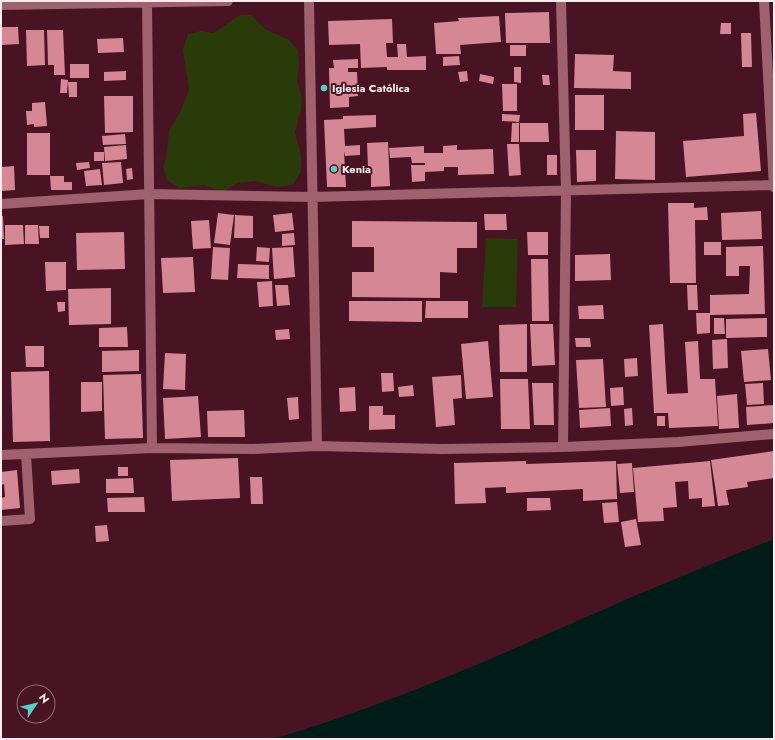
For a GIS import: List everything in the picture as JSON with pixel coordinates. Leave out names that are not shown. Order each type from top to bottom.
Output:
[{"type":"street","points":[[1,5],[228,1]]},
{"type":"street","points":[[309,1],[316,446]]},
{"type":"street","points":[[561,1],[566,191],[563,447]]},
{"type":"street","points":[[1,204],[149,194],[312,197],[774,186],[764,1]]},
{"type":"street","points":[[147,2],[152,448]]},
{"type":"street","points":[[1,455],[152,448],[253,449],[316,446],[442,449],[563,447],[678,442],[774,434]]},
{"type":"street","points":[[1,521],[30,519],[26,454]]},
{"type":"green space","points":[[240,15],[251,15],[265,29],[289,40],[298,50],[299,65],[297,81],[302,97],[301,111],[295,132],[301,156],[301,171],[293,185],[277,187],[255,181],[238,183],[222,192],[204,185],[179,188],[167,180],[163,167],[166,158],[169,131],[180,112],[189,90],[183,50],[188,34],[201,31],[213,33]]},
{"type":"green space","points":[[486,238],[518,239],[516,307],[482,307]]},
{"type":"water","points":[[774,539],[774,739],[273,739],[318,725],[407,693],[495,657],[643,592]]},
{"type":"building","points":[[549,12],[550,43],[506,43],[505,13]]},
{"type":"building","points":[[499,16],[501,42],[460,45],[461,54],[436,54],[434,23],[459,21],[458,18]]},
{"type":"building","points":[[392,19],[393,43],[386,43],[387,57],[398,57],[397,44],[406,44],[407,57],[426,56],[426,70],[387,70],[387,67],[361,68],[360,44],[329,45],[328,21]]},
{"type":"building","points":[[721,23],[731,23],[731,34],[720,34]]},
{"type":"building","points":[[1,27],[18,27],[19,44],[1,45]]},
{"type":"building","points":[[26,30],[44,30],[45,65],[27,66]]},
{"type":"building","points":[[47,30],[63,30],[65,75],[54,75],[54,65],[48,65]]},
{"type":"building","points":[[741,33],[751,33],[752,67],[742,67]]},
{"type":"building","points":[[123,38],[124,52],[98,53],[97,39]]},
{"type":"building","points":[[510,45],[526,45],[526,56],[510,56]]},
{"type":"building","points":[[575,54],[614,55],[613,71],[631,72],[631,89],[574,88]]},
{"type":"building","points":[[459,56],[460,65],[443,66],[443,57]]},
{"type":"building","points":[[358,59],[358,68],[348,68],[348,72],[357,72],[358,96],[349,97],[349,107],[330,108],[329,68],[334,68],[333,60]]},
{"type":"building","points":[[70,64],[89,64],[89,78],[70,78]]},
{"type":"building","points":[[514,67],[521,67],[521,83],[514,82]]},
{"type":"building","points":[[126,71],[126,80],[104,81],[104,72]]},
{"type":"building","points":[[467,71],[468,81],[460,82],[458,72]]},
{"type":"building","points":[[480,74],[494,77],[493,84],[479,81]]},
{"type":"building","points":[[542,75],[549,75],[550,85],[543,85]]},
{"type":"building","points":[[61,79],[68,80],[67,93],[60,93]]},
{"type":"building","points":[[68,82],[77,82],[77,97],[69,97]]},
{"type":"building","points":[[502,84],[517,84],[517,111],[503,111]]},
{"type":"building","points":[[575,95],[604,95],[604,130],[575,130]]},
{"type":"building","points":[[104,96],[133,96],[133,132],[105,133]]},
{"type":"building","points":[[45,102],[47,126],[34,127],[34,124],[27,125],[26,111],[32,111],[32,103]]},
{"type":"building","points":[[756,113],[761,171],[686,177],[683,141],[744,136],[743,114]]},
{"type":"building","points":[[502,114],[520,115],[519,122],[502,121]]},
{"type":"building","points":[[376,115],[376,127],[344,129],[345,146],[360,145],[360,155],[345,156],[344,151],[346,187],[327,187],[324,120],[343,119],[343,116]]},
{"type":"building","points":[[512,123],[519,123],[519,142],[511,142]]},
{"type":"building","points":[[520,123],[548,123],[549,142],[520,142]]},
{"type":"building","points":[[616,131],[655,132],[655,180],[615,179]]},
{"type":"building","points":[[27,133],[50,133],[50,175],[27,175]]},
{"type":"building","points":[[125,134],[126,144],[103,145],[102,136]]},
{"type":"building","points":[[388,142],[390,186],[371,187],[371,168],[368,168],[367,143]]},
{"type":"building","points":[[507,144],[519,144],[521,175],[509,176]]},
{"type":"building","points":[[126,145],[127,159],[105,161],[104,147]]},
{"type":"building","points":[[457,145],[457,150],[493,149],[494,174],[458,175],[458,167],[444,167],[444,171],[425,172],[425,181],[412,182],[411,165],[425,165],[425,163],[412,163],[411,157],[390,158],[389,148],[424,146],[424,153],[443,153],[443,146]]},
{"type":"building","points":[[576,150],[596,150],[596,181],[577,182]]},
{"type":"building","points":[[94,152],[104,152],[104,161],[94,161]]},
{"type":"building","points":[[547,155],[557,155],[557,175],[547,175]]},
{"type":"building","points":[[89,162],[90,168],[77,170],[76,163]]},
{"type":"building","points":[[121,162],[123,183],[104,185],[102,163]]},
{"type":"building","points":[[14,166],[15,190],[1,191],[1,167]]},
{"type":"building","points":[[132,168],[133,179],[127,180],[126,169]]},
{"type":"building","points":[[100,169],[102,185],[86,186],[84,171]]},
{"type":"building","points":[[50,176],[64,176],[64,182],[72,182],[72,190],[51,190]]},
{"type":"building","points":[[668,203],[694,203],[694,208],[707,207],[708,220],[695,220],[696,283],[670,283]]},
{"type":"building","points":[[761,211],[762,239],[722,240],[721,213]]},
{"type":"building","points":[[218,213],[234,215],[230,245],[214,243]]},
{"type":"building","points":[[292,213],[294,230],[275,232],[273,215]]},
{"type":"building","points":[[484,214],[506,214],[507,230],[485,230]]},
{"type":"building","points":[[235,215],[253,216],[253,238],[234,238]]},
{"type":"building","points":[[1,216],[3,216],[4,239],[1,239]]},
{"type":"building","points":[[209,220],[211,248],[193,249],[191,221]]},
{"type":"building","points":[[352,221],[477,222],[477,248],[457,248],[457,273],[440,272],[440,298],[352,297],[352,272],[374,272],[374,247],[352,247]]},
{"type":"building","points":[[5,225],[23,225],[24,244],[5,245]]},
{"type":"building","points":[[25,225],[38,225],[39,244],[25,244]]},
{"type":"building","points":[[39,226],[49,226],[49,238],[40,238]]},
{"type":"building","points":[[124,232],[125,269],[77,270],[76,233]]},
{"type":"building","points":[[527,232],[548,232],[548,255],[528,255]]},
{"type":"building","points":[[294,233],[295,245],[282,246],[282,234]]},
{"type":"building","points":[[704,242],[721,242],[721,255],[704,255]]},
{"type":"building","points":[[763,246],[765,314],[710,315],[710,295],[749,294],[750,266],[739,266],[739,276],[726,276],[726,247]]},
{"type":"building","points":[[213,247],[230,248],[228,280],[211,279]]},
{"type":"building","points":[[257,247],[270,248],[269,262],[256,261]]},
{"type":"building","points":[[293,247],[295,277],[274,279],[272,248]]},
{"type":"building","points":[[610,254],[611,280],[575,281],[575,255]]},
{"type":"building","points":[[193,257],[195,292],[163,293],[161,258]]},
{"type":"building","points":[[531,259],[548,259],[549,321],[532,321]]},
{"type":"building","points":[[45,262],[66,262],[66,290],[46,291]]},
{"type":"building","points":[[238,264],[269,265],[269,279],[237,278]]},
{"type":"building","points":[[272,281],[273,306],[259,307],[257,282]]},
{"type":"building","points":[[275,285],[288,285],[290,305],[277,306]]},
{"type":"building","points":[[687,285],[697,285],[698,310],[688,310]]},
{"type":"building","points":[[111,288],[111,324],[69,325],[68,289]]},
{"type":"building","points":[[349,301],[422,301],[422,322],[349,321]]},
{"type":"building","points":[[426,301],[468,301],[468,318],[425,318]]},
{"type":"building","points":[[57,302],[65,302],[65,311],[58,312]]},
{"type":"building","points":[[603,305],[604,319],[579,319],[578,306]]},
{"type":"building","points":[[696,313],[710,313],[710,333],[697,334]]},
{"type":"building","points":[[714,318],[724,318],[725,334],[714,334]]},
{"type":"building","points":[[767,318],[767,337],[726,338],[726,319]]},
{"type":"building","points":[[527,324],[527,372],[500,372],[499,325]]},
{"type":"building","points":[[530,324],[553,324],[555,365],[532,366]]},
{"type":"building","points":[[663,324],[667,394],[688,393],[685,342],[698,341],[700,379],[715,379],[718,426],[669,428],[668,413],[654,413],[649,325]]},
{"type":"building","points":[[127,327],[128,347],[99,347],[99,328]]},
{"type":"building","points":[[289,329],[290,339],[276,340],[275,330]]},
{"type":"building","points":[[575,338],[590,338],[591,347],[576,347]]},
{"type":"building","points":[[727,339],[728,368],[713,369],[712,340]]},
{"type":"building","points":[[488,341],[493,397],[466,399],[461,344]]},
{"type":"building","points":[[25,346],[44,346],[44,367],[26,367]]},
{"type":"building","points":[[768,349],[771,380],[744,382],[741,351]]},
{"type":"building","points":[[139,350],[139,371],[102,372],[102,351]]},
{"type":"building","points":[[165,353],[186,354],[185,390],[163,389]]},
{"type":"building","points":[[637,358],[638,376],[625,377],[624,359]]},
{"type":"building","points":[[603,359],[606,407],[579,408],[576,360]]},
{"type":"building","points":[[49,371],[50,441],[13,442],[11,372]]},
{"type":"building","points":[[381,373],[393,373],[394,391],[382,392]]},
{"type":"building","points":[[141,374],[143,438],[105,439],[103,375]]},
{"type":"building","points":[[461,375],[462,398],[453,399],[455,425],[436,427],[432,377]]},
{"type":"building","points":[[500,379],[528,379],[530,429],[501,429]]},
{"type":"building","points":[[81,382],[102,382],[102,411],[81,412]]},
{"type":"building","points":[[532,383],[553,383],[554,425],[534,425]]},
{"type":"building","points":[[763,383],[764,404],[747,405],[745,384]]},
{"type":"building","points":[[413,385],[414,396],[399,397],[398,387]]},
{"type":"building","points":[[355,387],[356,411],[340,412],[339,388]]},
{"type":"building","points":[[623,387],[624,405],[611,406],[610,388]]},
{"type":"building","points":[[737,394],[739,428],[719,429],[717,396]]},
{"type":"building","points":[[198,396],[201,437],[165,439],[163,398]]},
{"type":"building","points":[[298,397],[299,419],[289,420],[287,398]]},
{"type":"building","points":[[774,405],[774,423],[747,425],[746,407]]},
{"type":"building","points":[[369,406],[383,406],[383,415],[395,415],[395,429],[369,430]]},
{"type":"building","points":[[610,408],[611,426],[580,428],[579,410]]},
{"type":"building","points":[[632,408],[633,425],[625,426],[624,409]]},
{"type":"building","points":[[244,410],[245,437],[208,437],[207,411]]},
{"type":"building","points":[[657,416],[665,416],[665,426],[657,426]]},
{"type":"building","points":[[774,451],[774,478],[747,482],[748,487],[726,490],[729,505],[718,506],[711,460]]},
{"type":"building","points":[[238,458],[240,498],[172,501],[170,460]]},
{"type":"building","points":[[526,461],[526,464],[616,461],[617,499],[583,501],[583,489],[506,493],[506,487],[485,488],[486,503],[455,504],[454,463]]},
{"type":"building","points":[[710,461],[715,506],[702,507],[702,498],[689,499],[688,481],[675,482],[677,507],[663,508],[664,521],[638,522],[633,468]]},
{"type":"building","points":[[632,463],[634,492],[620,493],[617,464]]},
{"type":"building","points":[[118,467],[128,467],[128,476],[118,476]]},
{"type":"building","points":[[79,469],[80,483],[52,485],[51,471]]},
{"type":"building","points":[[17,470],[20,508],[1,510],[1,498],[5,497],[4,484],[1,485],[1,472]]},
{"type":"building","points":[[250,477],[262,477],[263,504],[251,504]]},
{"type":"building","points":[[133,478],[134,493],[106,493],[106,479]]},
{"type":"building","points":[[144,497],[145,512],[108,512],[107,498]]},
{"type":"building","points":[[527,498],[550,498],[551,510],[527,511]]},
{"type":"building","points":[[617,502],[619,522],[604,523],[602,503]]},
{"type":"building","points":[[636,519],[641,545],[625,547],[621,522]]},
{"type":"building","points":[[107,525],[109,541],[96,542],[95,526]]},
{"type":"place","name":"Iglesia Católica","points":[[324,88]]},
{"type":"place","name":"Kenia","points":[[334,169]]}]
